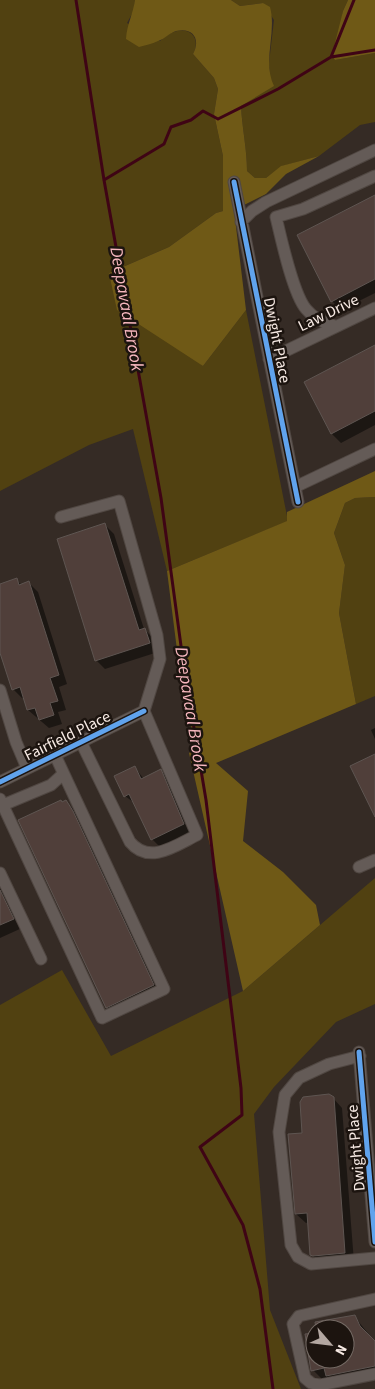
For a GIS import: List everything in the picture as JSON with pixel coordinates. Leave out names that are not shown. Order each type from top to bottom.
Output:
[{"type":"street","points":[[242,222],[252,211],[266,202],[375,150]]},
{"type":"street","points":[[336,326],[321,322],[305,308],[290,269],[276,217],[303,209],[375,176]]},
{"type":"street","name":"Dwight Place","points":[[234,182],[298,502]]},
{"type":"street","name":"Law Drive","points":[[269,359],[336,326],[374,310]]},
{"type":"street","points":[[295,487],[375,449]]},
{"type":"street","points":[[61,517],[119,501],[157,635],[160,659],[144,711],[197,835],[154,854],[142,852],[135,848],[130,842],[81,742]]},
{"type":"street","points":[[0,690],[16,742],[27,768]]},
{"type":"street","name":"Fairfield Place","points":[[0,782],[144,711]]},
{"type":"street","points":[[55,755],[62,775],[164,989],[102,1018],[1,802],[52,785],[62,775]]},
{"type":"street","points":[[359,867],[375,860]]},
{"type":"street","points":[[0,873],[41,959]]},
{"type":"street","name":"Dwight Place","points":[[375,1242],[373,1181],[359,1054],[328,1064],[299,1078],[285,1095],[279,1132],[291,1245],[298,1257],[311,1264],[375,1258]]},
{"type":"street","points":[[375,1299],[299,1316],[293,1324],[305,1378],[311,1383],[320,1385],[375,1374]]},
{"type":"shaded area","points":[[0,0],[135,0],[134,10],[127,23],[160,41],[170,33],[180,31],[190,32],[193,35],[196,43],[193,54],[214,78],[218,89],[214,114],[223,156],[223,211],[216,213],[169,247],[109,273],[203,366],[246,310],[288,521],[167,571],[133,429],[89,445],[0,491]]},
{"type":"shaded area","points":[[135,0],[231,0],[240,6],[263,3],[270,7],[272,27],[269,67],[274,86],[241,106],[247,171],[255,178],[266,178],[281,166],[319,156],[286,174],[266,194],[234,210],[246,310],[203,366],[117,310],[109,273],[169,247],[216,213],[223,211],[223,156],[214,114],[218,89],[214,78],[193,54],[196,39],[194,35],[187,31],[176,31],[160,40],[139,47],[126,39]]},
{"type":"shaded area","points":[[231,0],[348,0],[343,11],[335,60],[375,53],[375,122],[360,125],[319,156],[282,166],[266,178],[255,178],[247,171],[241,106],[270,79],[269,63],[274,20],[263,3],[240,6]]},
{"type":"shaded area","points":[[348,0],[375,0],[375,53],[335,60],[332,55],[343,11]]},
{"type":"shaded area","points":[[375,471],[375,497],[355,498],[345,503],[334,533],[345,565],[339,613],[356,704],[216,763],[248,791],[243,841],[283,872],[316,905],[320,925],[243,991],[189,753],[195,749],[177,650],[167,571],[287,521],[287,512]]},
{"type":"shaded area","points":[[375,497],[375,696],[356,704],[339,613],[345,565],[334,533],[345,503],[355,498]]},
{"type":"shaded area","points":[[375,878],[375,1004],[336,1022],[274,1087],[254,1114],[270,1310],[301,1389],[0,1389],[0,1005],[62,970],[111,1056],[243,991]]},
{"type":"building","points":[[375,195],[375,279],[331,302],[297,235]]},
{"type":"building","points":[[375,345],[375,411],[331,434],[304,382]]},
{"type":"building","points":[[105,523],[139,630],[145,628],[150,643],[95,661],[57,539]]},
{"type":"building","points":[[17,578],[19,585],[29,581],[59,675],[50,678],[58,701],[50,703],[54,715],[39,720],[35,708],[27,710],[20,687],[12,690],[0,653],[0,584]]},
{"type":"building","points":[[375,754],[375,817],[350,766]]},
{"type":"building","points":[[135,766],[141,779],[161,769],[184,824],[151,840],[129,794],[124,797],[114,776]]},
{"type":"building","points":[[61,800],[62,802],[66,800],[73,811],[154,985],[106,1008],[18,820]]},
{"type":"building","points":[[0,890],[14,919],[0,925]]},
{"type":"building","points":[[329,1094],[334,1097],[345,1253],[313,1256],[310,1255],[307,1213],[295,1214],[288,1134],[302,1133],[300,1102],[303,1097]]},
{"type":"building","points":[[355,1315],[360,1326],[375,1341],[375,1366],[326,1376],[324,1369],[355,1369],[355,1319],[332,1319]]},
{"type":"waterway","name":"Deepavaal Brook","points":[[76,0],[104,180],[161,498],[184,668],[206,800],[241,1088],[242,1115],[200,1147],[243,1225],[260,1289],[273,1389]]},
{"type":"waterway","points":[[104,180],[164,144],[171,127],[191,120],[203,111],[218,119],[278,89],[331,57],[354,0]]},
{"type":"waterway","points":[[331,57],[375,50]]},
{"type":"cycle path","points":[[234,182],[298,502]]},
{"type":"cycle path","points":[[0,782],[144,711]]},
{"type":"cycle path","points":[[359,1052],[375,1242]]}]
